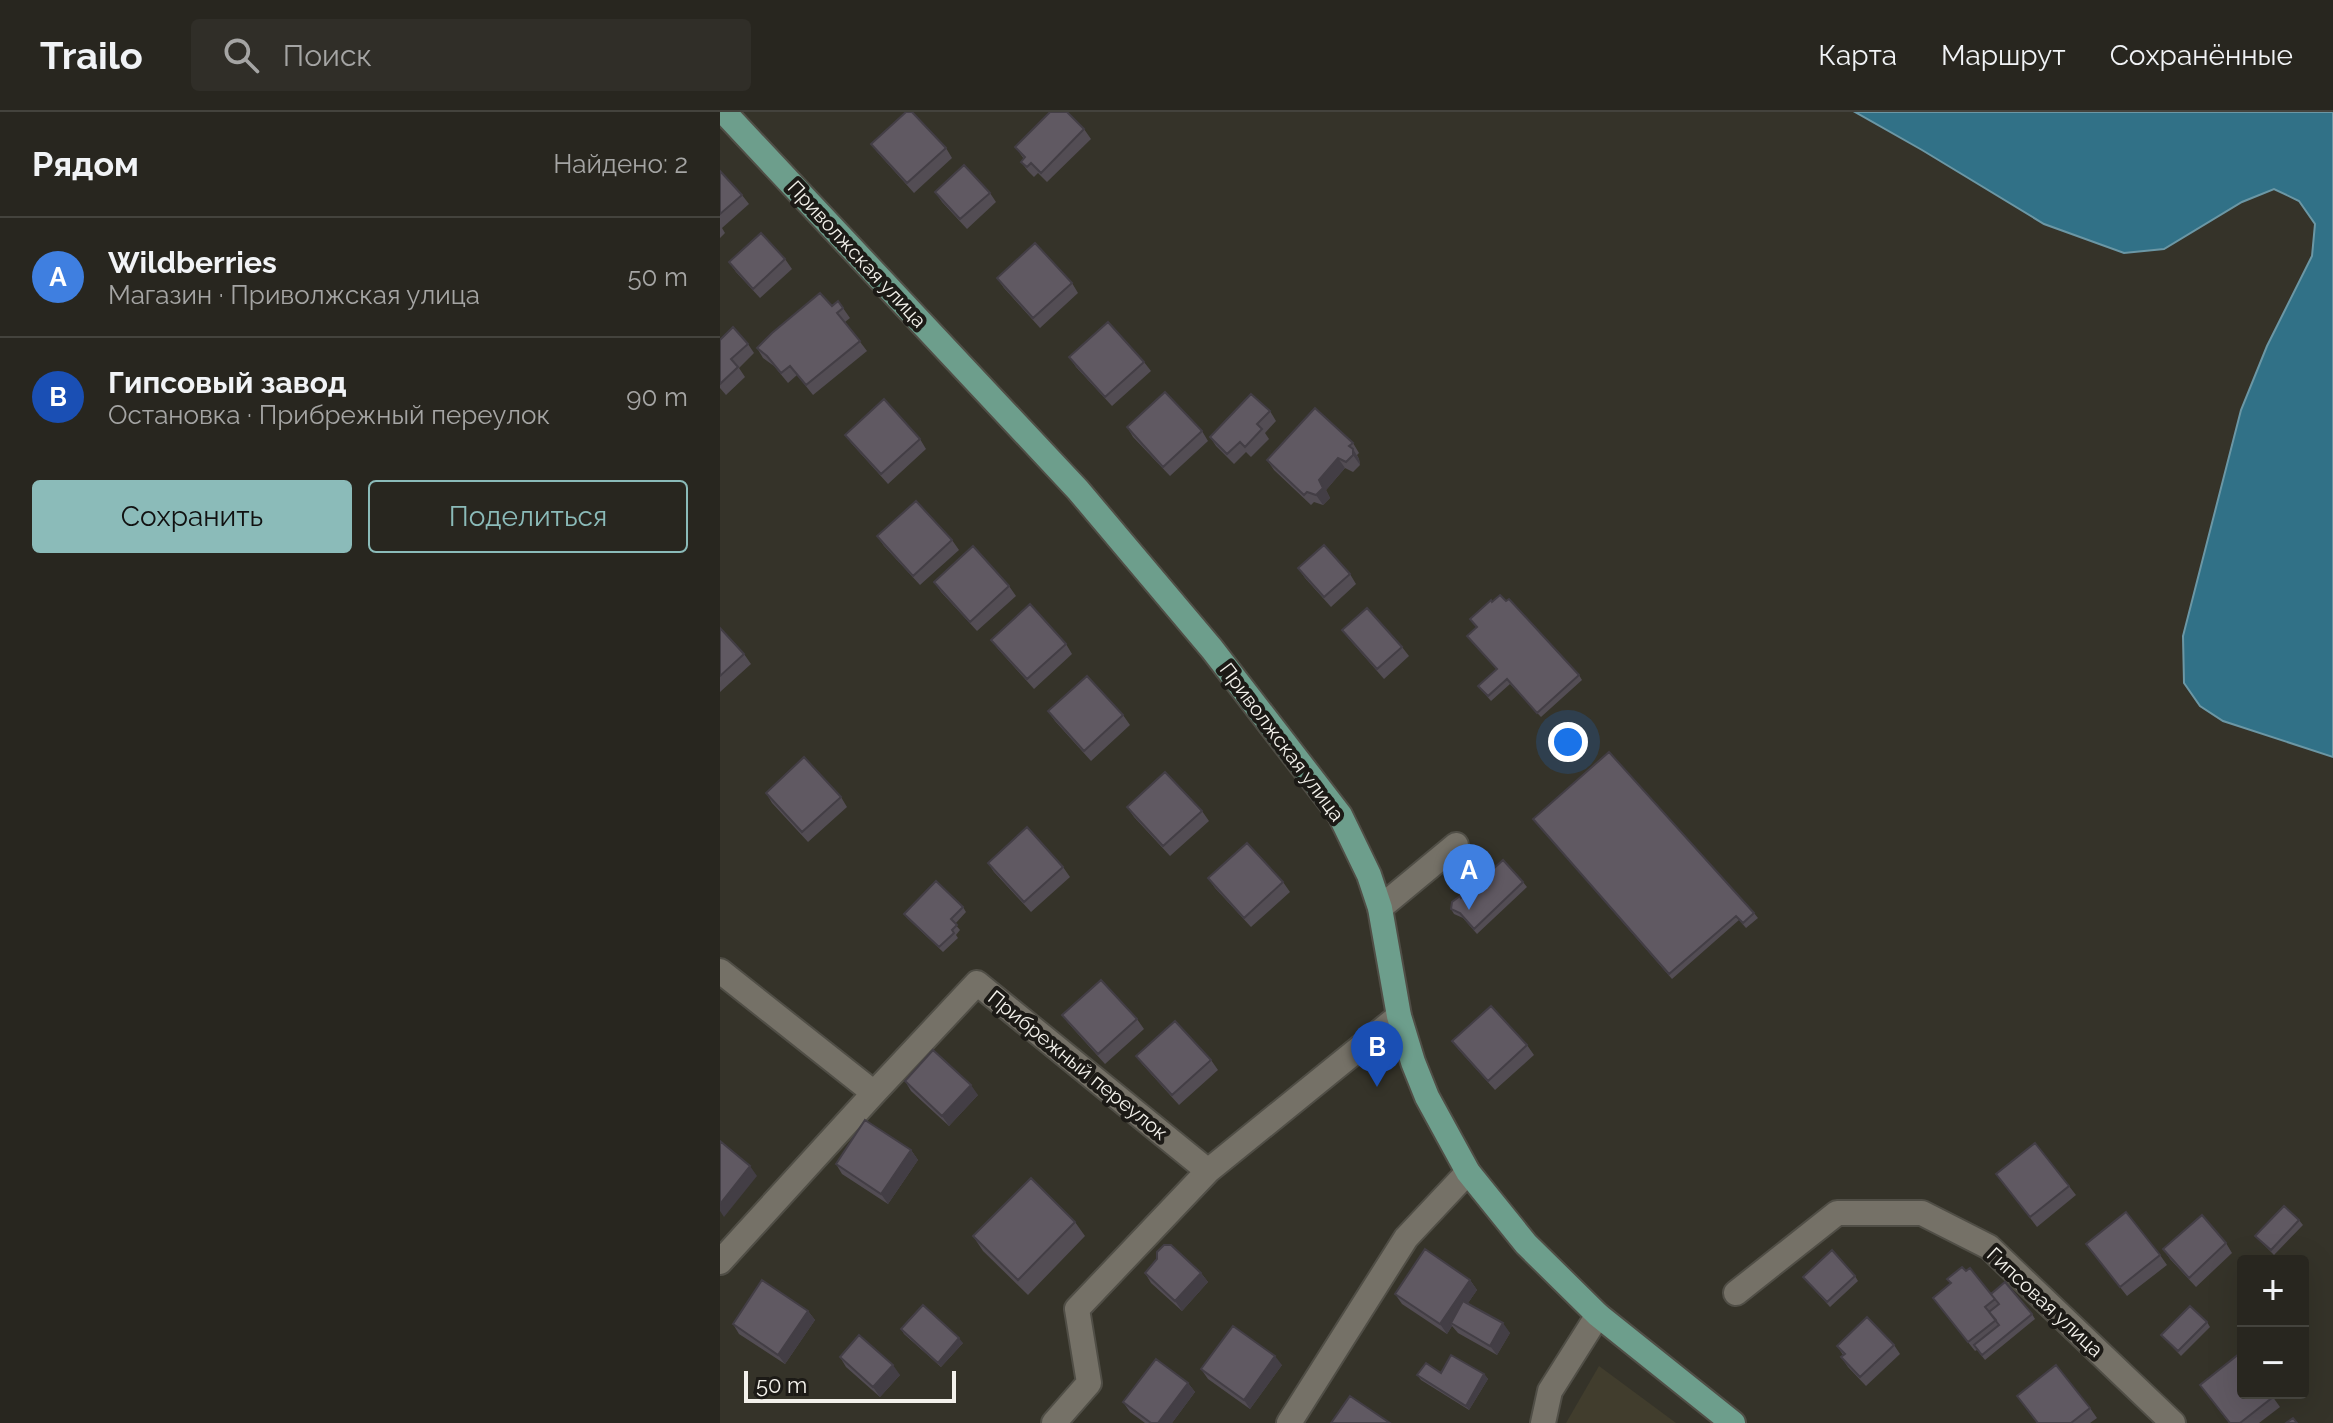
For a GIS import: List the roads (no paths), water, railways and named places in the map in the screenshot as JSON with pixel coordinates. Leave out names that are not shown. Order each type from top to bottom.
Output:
[{"type":"main road","name":"Приволжская улица","points":[[724,112],[1078,490],[1202,637],[1340,815],[1369,875],[1380,908],[1399,1016],[1427,1097],[1468,1172],[1526,1244],[1598,1315],[1733,1423]]},
{"type":"street","points":[[1380,908],[1456,845]]},
{"type":"street","points":[[720,971],[874,1093]]},
{"type":"street","name":"Прибрежный переулок","points":[[720,1261],[977,983],[1208,1171]]},
{"type":"street","points":[[1054,1423],[1089,1383],[1077,1309],[1208,1171],[1399,1016]]},
{"type":"street","points":[[1289,1423],[1406,1238],[1468,1172]]},
{"type":"street","name":"Гипсовая улица","points":[[1736,1293],[1837,1213],[1922,1213],[1989,1247],[2173,1423]]},
{"type":"street","points":[[1543,1423],[1550,1391],[1598,1315]]},
{"type":"water","points":[[1855,112],[2333,112],[2333,757],[2223,721],[2200,706],[2184,683],[2183,636],[2241,410],[2267,346],[2312,256],[2315,224],[2299,201],[2274,189],[2242,202],[2164,249],[2124,253],[2044,224]]},
{"type":"place","name":"Wildberries","points":[[1469,910]]},
{"type":"place","name":"Гипсовый завод","points":[[1377,1087]]}]
